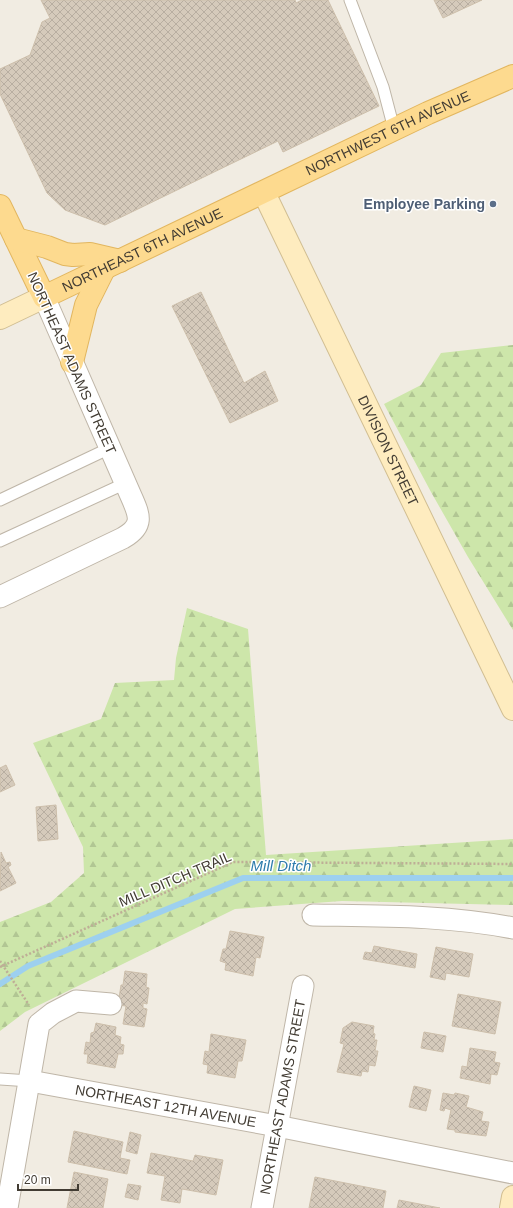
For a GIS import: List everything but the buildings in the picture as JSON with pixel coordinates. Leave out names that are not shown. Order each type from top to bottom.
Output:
[{"type":"main road","name":"NORTHWEST 6TH AVENUE","points":[[264,192],[456,100],[513,76]]},
{"type":"main road","name":"NORTHEAST 6TH AVENUE","points":[[44,297],[264,192]]},
{"type":"main road","name":"NORTHEAST ADAMS STREET","points":[[0,206],[44,297]]},
{"type":"main road","points":[[16,239],[47,247],[65,254],[90,254],[112,265],[86,305],[72,362]]},
{"type":"street","name":"DIVISION STREET","points":[[264,192],[513,709]]},
{"type":"street","name":"NORTHEAST 6TH AVENUE","points":[[0,318],[44,297]]},
{"type":"street","name":"NORTHEAST ADAMS STREET","points":[[0,597],[123,538],[132,532],[138,521],[139,513],[44,297]]},
{"type":"street","points":[[313,914],[416,917],[492,924],[513,928]]},
{"type":"street","name":"NORTHEAST ADAMS STREET","points":[[262,1208],[303,986]]},
{"type":"street","points":[[7,1208],[39,1024],[53,1013],[76,1001],[111,1004]]},
{"type":"street","name":"NORTHEAST 12TH AVENUE","points":[[30,1081],[277,1126],[513,1173]]},
{"type":"street","points":[[511,1208],[513,1197]]},
{"type":"lane","points":[[350,0],[383,87],[394,129]]},
{"type":"lane","points":[[0,500],[110,448]]},
{"type":"lane","points":[[0,541],[126,483]]},
{"type":"lane","points":[[0,1079],[30,1081]]},
{"type":"path","name":"MILL DITCH TRAIL","points":[[2,967],[233,862],[513,864]]},
{"type":"path","points":[[0,961],[2,967],[20,990]]},
{"type":"green space","points":[[513,345],[513,630],[468,557],[384,404],[421,385],[441,353]]},
{"type":"green space","points":[[187,608],[248,629],[266,855],[513,839],[513,905],[342,901],[235,909],[25,1012],[0,1031],[0,922],[51,902],[84,873],[83,847],[33,743],[101,719],[115,683],[174,680],[176,658]]},
{"type":"waterway","name":"Mill Ditch","points":[[0,984],[28,966],[243,878],[513,878]]},
{"type":"place","name":"Employee Parking","points":[[493,204]]}]
